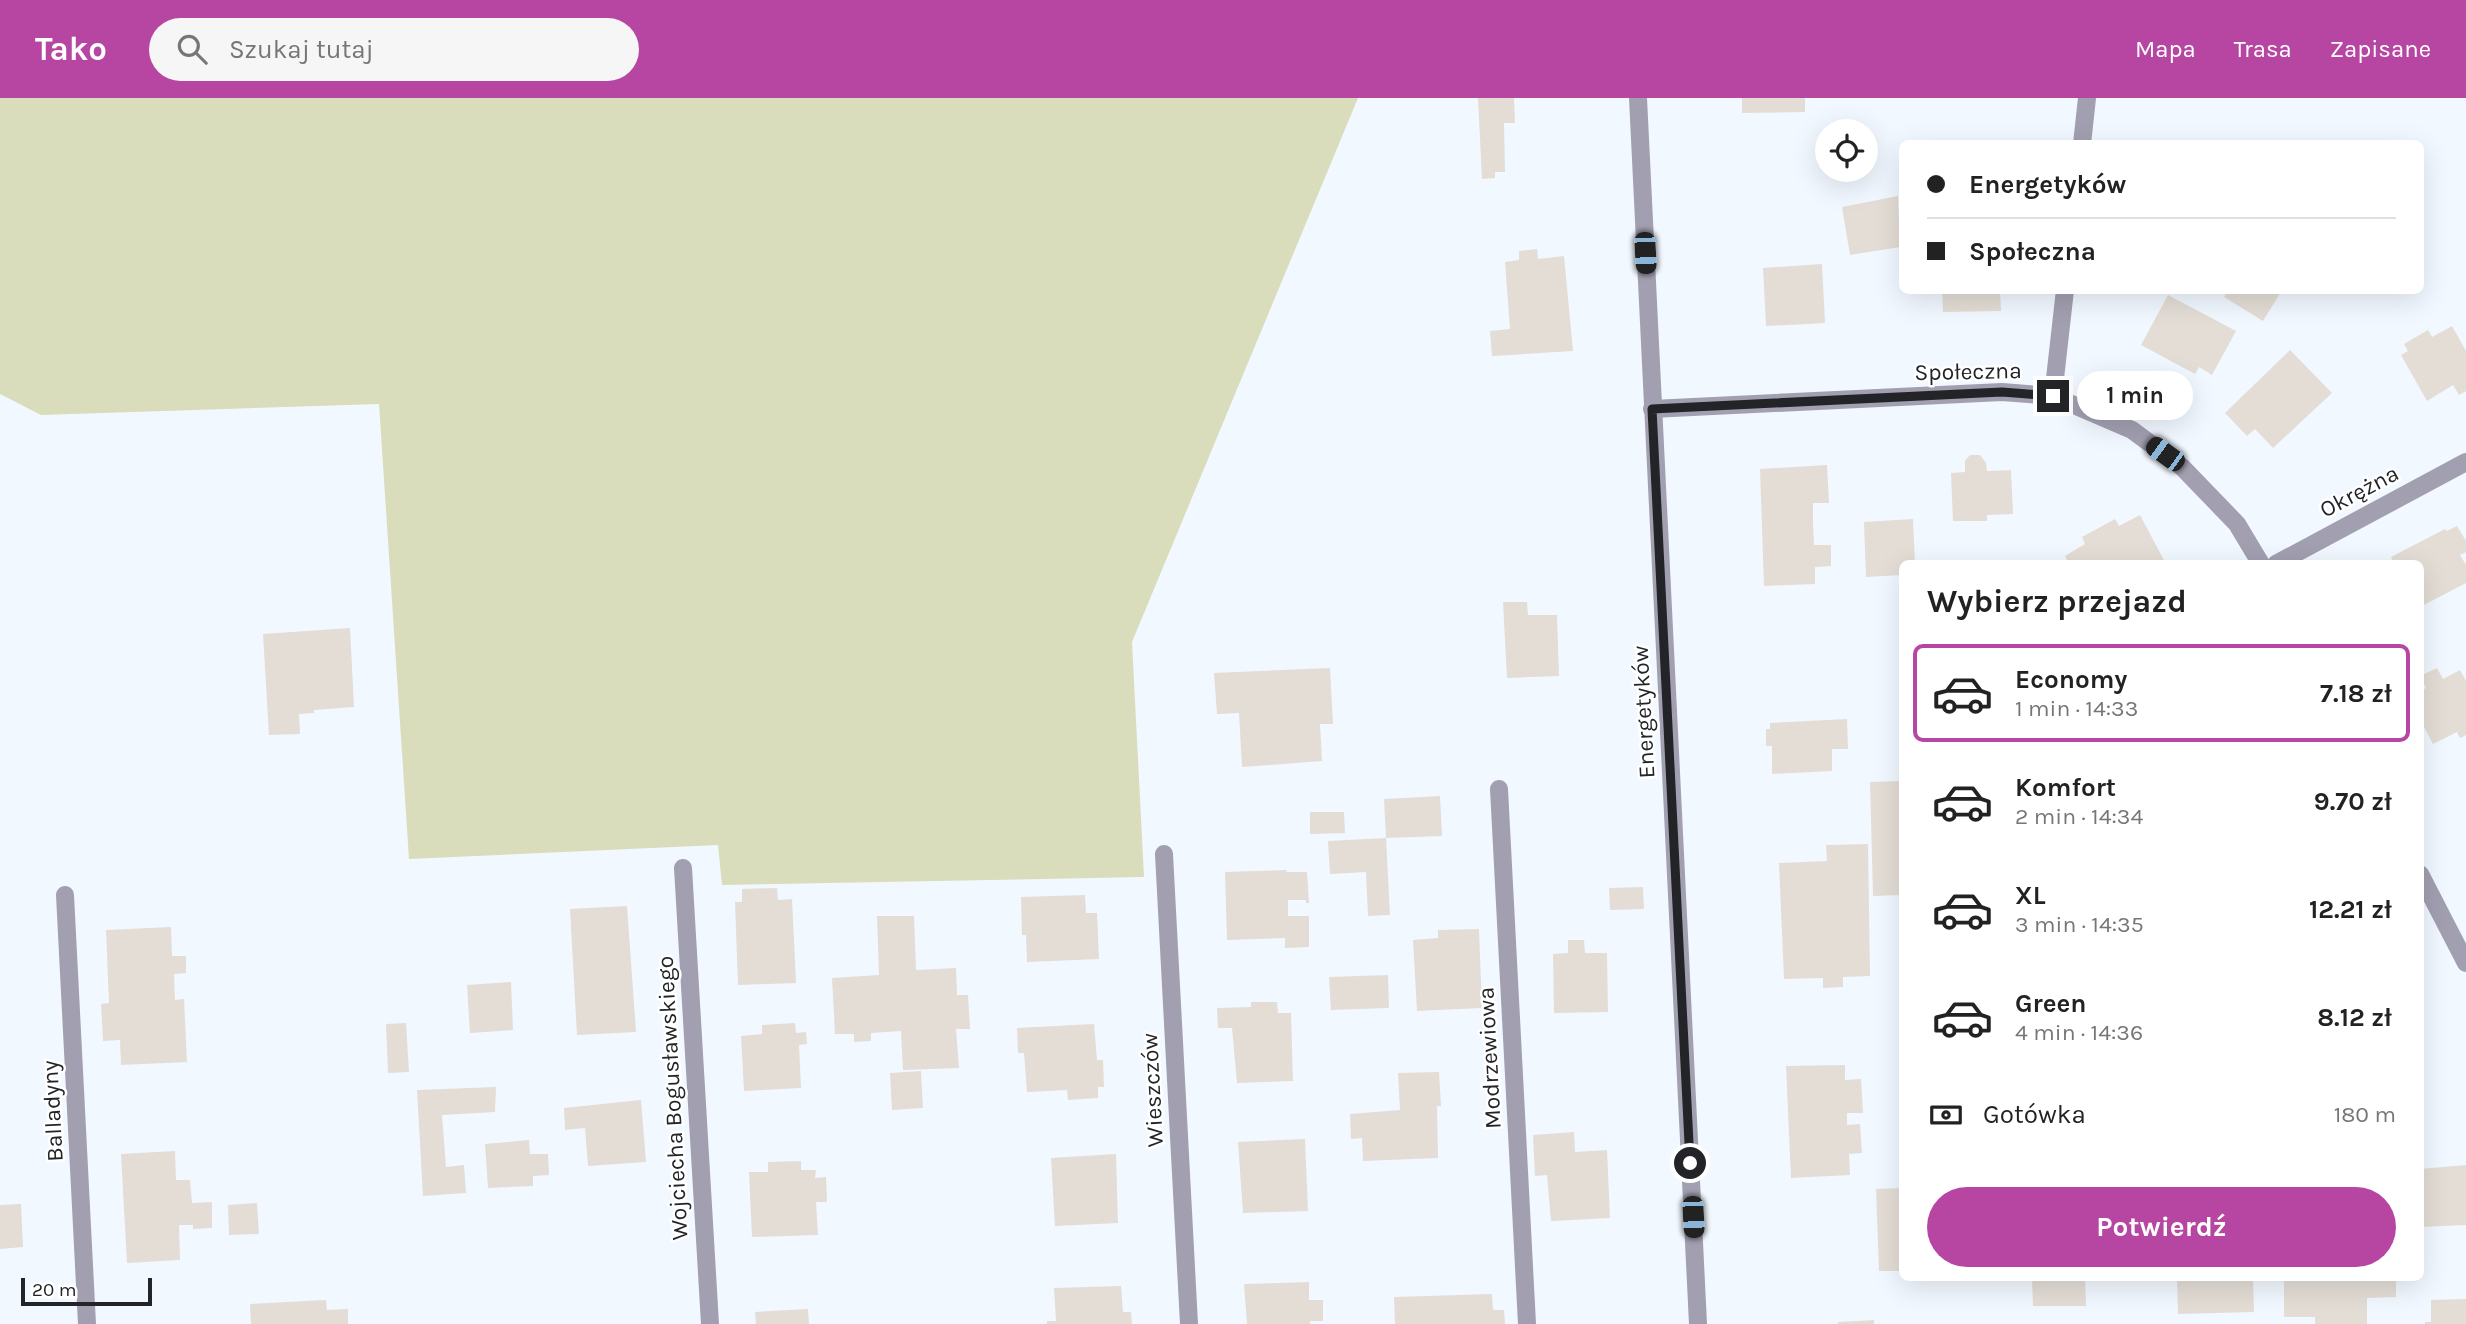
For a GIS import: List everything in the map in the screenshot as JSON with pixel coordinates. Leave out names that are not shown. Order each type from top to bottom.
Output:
[{"type":"street","name":"Energetyków","points":[[1638,98],[1698,1324]]},
{"type":"street","points":[[2082,140],[2087,98]]},
{"type":"street","points":[[2053,396],[2065,294]]},
{"type":"street","name":"Społeczna","points":[[1652,409],[2002,392],[2053,396],[2132,430],[2182,467],[2237,524],[2259,560]]},
{"type":"street","name":"Okrężna","points":[[2283,560],[2466,462]]},
{"type":"street","name":"Modrzewiowa","points":[[1499,789],[1527,1324]]},
{"type":"street","name":"Wieszczów","points":[[1164,854],[1189,1324]]},
{"type":"street","name":"Wojciecha Bogusławskiego","points":[[683,868],[710,1324]]},
{"type":"street","points":[[2424,882],[2466,963]]},
{"type":"street","name":"Balladyny","points":[[65,895],[87,1324]]},
{"type":"green space","points":[[0,98],[1358,98],[1132,642],[1144,877],[722,885],[718,845],[409,859],[379,404],[41,415],[0,394]]},
{"type":"building","points":[[1478,98],[1514,98],[1515,123],[1504,123],[1505,172],[1495,172],[1495,178],[1482,179]]},
{"type":"building","points":[[1742,98],[1805,98],[1805,112],[1742,113]]},
{"type":"building","points":[[1898,196],[1899,247],[1850,255],[1842,207]]},
{"type":"building","points":[[1537,249],[1538,259],[1564,256],[1573,351],[1492,356],[1490,331],[1510,329],[1505,262],[1519,260],[1519,251]]},
{"type":"building","points":[[1822,264],[1825,323],[1766,326],[1763,268]]},
{"type":"building","points":[[1942,294],[2000,294],[2001,311],[1943,312]]},
{"type":"building","points":[[2226,294],[2280,294],[2263,321],[2224,297]]},
{"type":"building","points":[[2168,295],[2236,331],[2212,375],[2199,367],[2195,374],[2141,345]]},
{"type":"building","points":[[2452,326],[2466,351],[2466,391],[2459,395],[2453,385],[2427,401],[2401,355],[2408,351],[2404,344],[2428,330],[2432,337]]},
{"type":"building","points":[[2290,350],[2332,393],[2273,448],[2255,429],[2247,436],[2225,413]]},
{"type":"building","points":[[1970,455],[1980,455],[1986,463],[1987,471],[2011,470],[2013,514],[1987,515],[1987,521],[1953,521],[1951,473],[1965,472],[1965,461]]},
{"type":"building","points":[[1827,465],[1829,503],[1813,503],[1813,524],[1814,545],[1831,545],[1831,566],[1815,567],[1815,584],[1764,586],[1760,469]]},
{"type":"building","points":[[2140,515],[2164,560],[2067,560],[2065,556],[2085,544],[2082,537],[2115,519],[2119,526]]},
{"type":"building","points":[[1913,519],[1915,560],[1899,560],[1899,575],[1866,577],[1864,522]]},
{"type":"building","points":[[2457,526],[2466,541],[2466,552],[2460,555],[2466,565],[2466,583],[2424,605],[2424,560],[2392,560],[2391,557],[2445,529],[2447,531]]},
{"type":"building","points":[[1503,602],[1527,602],[1528,615],[1557,615],[1559,676],[1507,678]]},
{"type":"building","points":[[350,628],[354,707],[299,714],[300,734],[269,735],[263,634]]},
{"type":"building","points":[[1330,668],[1333,724],[1320,724],[1322,761],[1242,767],[1239,713],[1217,714],[1214,673]]},
{"type":"building","points":[[2437,668],[2443,679],[2460,670],[2466,681],[2466,735],[2460,738],[2457,732],[2433,744],[2424,727],[2424,674]]},
{"type":"building","points":[[1847,719],[1848,749],[1832,749],[1832,771],[1772,774],[1772,746],[1766,746],[1766,729],[1770,729],[1770,723]]},
{"type":"building","points":[[1899,781],[1899,895],[1873,896],[1870,782]]},
{"type":"building","points":[[1440,796],[1442,836],[1386,838],[1384,799]]},
{"type":"building","points":[[1310,812],[1344,812],[1345,833],[1310,834]]},
{"type":"building","points":[[1386,838],[1390,915],[1368,916],[1366,872],[1330,874],[1328,841]]},
{"type":"building","points":[[1868,844],[1870,976],[1843,977],[1843,987],[1823,988],[1823,978],[1784,979],[1779,863],[1827,861],[1826,845]]},
{"type":"building","points":[[1287,870],[1286,872],[1307,872],[1309,903],[1306,903],[1306,900],[1288,900],[1288,916],[1309,916],[1309,947],[1285,948],[1285,938],[1227,940],[1225,872]]},
{"type":"building","points":[[1643,887],[1644,909],[1610,910],[1609,888]]},
{"type":"building","points":[[777,888],[778,900],[792,899],[796,983],[738,985],[735,902],[742,902],[742,889]]},
{"type":"building","points":[[1085,895],[1086,913],[1097,913],[1099,959],[1027,962],[1026,935],[1022,935],[1021,897]]},
{"type":"building","points":[[627,906],[636,1032],[577,1035],[570,909]]},
{"type":"building","points":[[877,916],[914,916],[916,970],[956,968],[957,995],[968,995],[970,1029],[956,1029],[959,1068],[903,1070],[901,1031],[871,1033],[871,1041],[854,1042],[854,1034],[835,1034],[832,978],[879,975]]},
{"type":"building","points":[[171,927],[172,956],[186,956],[186,973],[174,974],[175,1000],[184,999],[187,1062],[121,1065],[120,1040],[103,1041],[101,1004],[109,1003],[106,930]]},
{"type":"building","points":[[1479,929],[1482,1008],[1417,1011],[1413,940],[1438,938],[1438,930]]},
{"type":"building","points":[[1568,940],[1584,940],[1585,953],[1607,953],[1608,1012],[1554,1013],[1553,954],[1568,953]]},
{"type":"building","points":[[1388,975],[1389,1008],[1331,1010],[1329,977]]},
{"type":"building","points":[[511,982],[513,1030],[470,1033],[467,985]]},
{"type":"building","points":[[1251,1002],[1277,1002],[1278,1013],[1291,1013],[1293,1081],[1237,1083],[1232,1028],[1218,1028],[1217,1008],[1251,1007]]},
{"type":"building","points":[[406,1023],[409,1072],[388,1073],[386,1024]]},
{"type":"building","points":[[795,1023],[796,1033],[806,1032],[807,1044],[799,1045],[801,1088],[744,1091],[741,1036],[762,1034],[762,1025]]},
{"type":"building","points":[[1094,1024],[1097,1060],[1103,1060],[1104,1087],[1098,1087],[1098,1098],[1068,1100],[1067,1090],[1027,1092],[1024,1053],[1018,1053],[1017,1028]]},
{"type":"building","points":[[1845,1065],[1845,1080],[1861,1079],[1863,1113],[1847,1113],[1847,1125],[1860,1124],[1862,1153],[1849,1154],[1850,1175],[1791,1178],[1786,1066]]},
{"type":"building","points":[[921,1071],[923,1108],[892,1110],[890,1073]]},
{"type":"building","points":[[1439,1072],[1441,1106],[1437,1106],[1438,1158],[1363,1161],[1362,1138],[1351,1139],[1350,1114],[1400,1110],[1398,1073]]},
{"type":"building","points":[[496,1087],[495,1112],[442,1115],[446,1167],[464,1165],[466,1193],[423,1196],[417,1090]]},
{"type":"building","points":[[641,1100],[646,1162],[588,1166],[585,1128],[565,1130],[564,1108]]},
{"type":"building","points":[[1574,1132],[1575,1152],[1607,1150],[1610,1218],[1551,1221],[1547,1175],[1535,1176],[1533,1135]]},
{"type":"building","points":[[1305,1139],[1308,1211],[1243,1213],[1238,1142]]},
{"type":"building","points":[[529,1140],[530,1154],[548,1154],[549,1175],[533,1176],[533,1186],[488,1188],[485,1144]]},
{"type":"building","points":[[175,1151],[176,1180],[190,1180],[192,1203],[212,1202],[212,1228],[193,1229],[193,1225],[179,1225],[180,1260],[127,1263],[121,1154]]},
{"type":"building","points":[[1116,1154],[1118,1223],[1055,1226],[1051,1158]]},
{"type":"building","points":[[801,1161],[801,1170],[816,1170],[815,1178],[826,1177],[827,1202],[816,1202],[818,1235],[752,1237],[749,1172],[768,1172],[768,1162]]},
{"type":"building","points":[[2466,1165],[2466,1225],[2424,1227],[2424,1169]]},
{"type":"building","points":[[1899,1188],[1899,1271],[1879,1271],[1876,1189]]},
{"type":"building","points":[[257,1203],[259,1234],[229,1235],[228,1205]]},
{"type":"building","points":[[21,1204],[23,1247],[0,1249],[0,1205]]},
{"type":"building","points":[[2032,1281],[2085,1281],[2086,1306],[2033,1306]]},
{"type":"building","points":[[2177,1281],[2253,1281],[2254,1312],[2178,1314]]},
{"type":"building","points":[[2284,1281],[2396,1281],[2396,1297],[2367,1298],[2367,1324],[2315,1324],[2315,1317],[2284,1317]]},
{"type":"building","points":[[1309,1282],[1309,1300],[1323,1300],[1323,1321],[1310,1321],[1310,1324],[1247,1324],[1244,1284]]},
{"type":"building","points":[[1121,1286],[1123,1312],[1131,1312],[1132,1324],[1047,1324],[1047,1321],[1056,1321],[1054,1288]]},
{"type":"building","points":[[1492,1294],[1493,1310],[1504,1310],[1505,1324],[1395,1324],[1394,1297]]},
{"type":"building","points":[[2466,1299],[2466,1324],[2425,1324],[2431,1322],[2431,1300]]},
{"type":"building","points":[[326,1300],[327,1310],[348,1309],[348,1324],[251,1324],[250,1304]]},
{"type":"building","points":[[808,1309],[809,1324],[756,1324],[755,1312]]},
{"type":"building","points":[[1874,1320],[1874,1324],[1838,1324],[1838,1322]]},
{"type":"route","points":[[1690,1163],[1652,409],[2002,392],[2053,396]]}]
